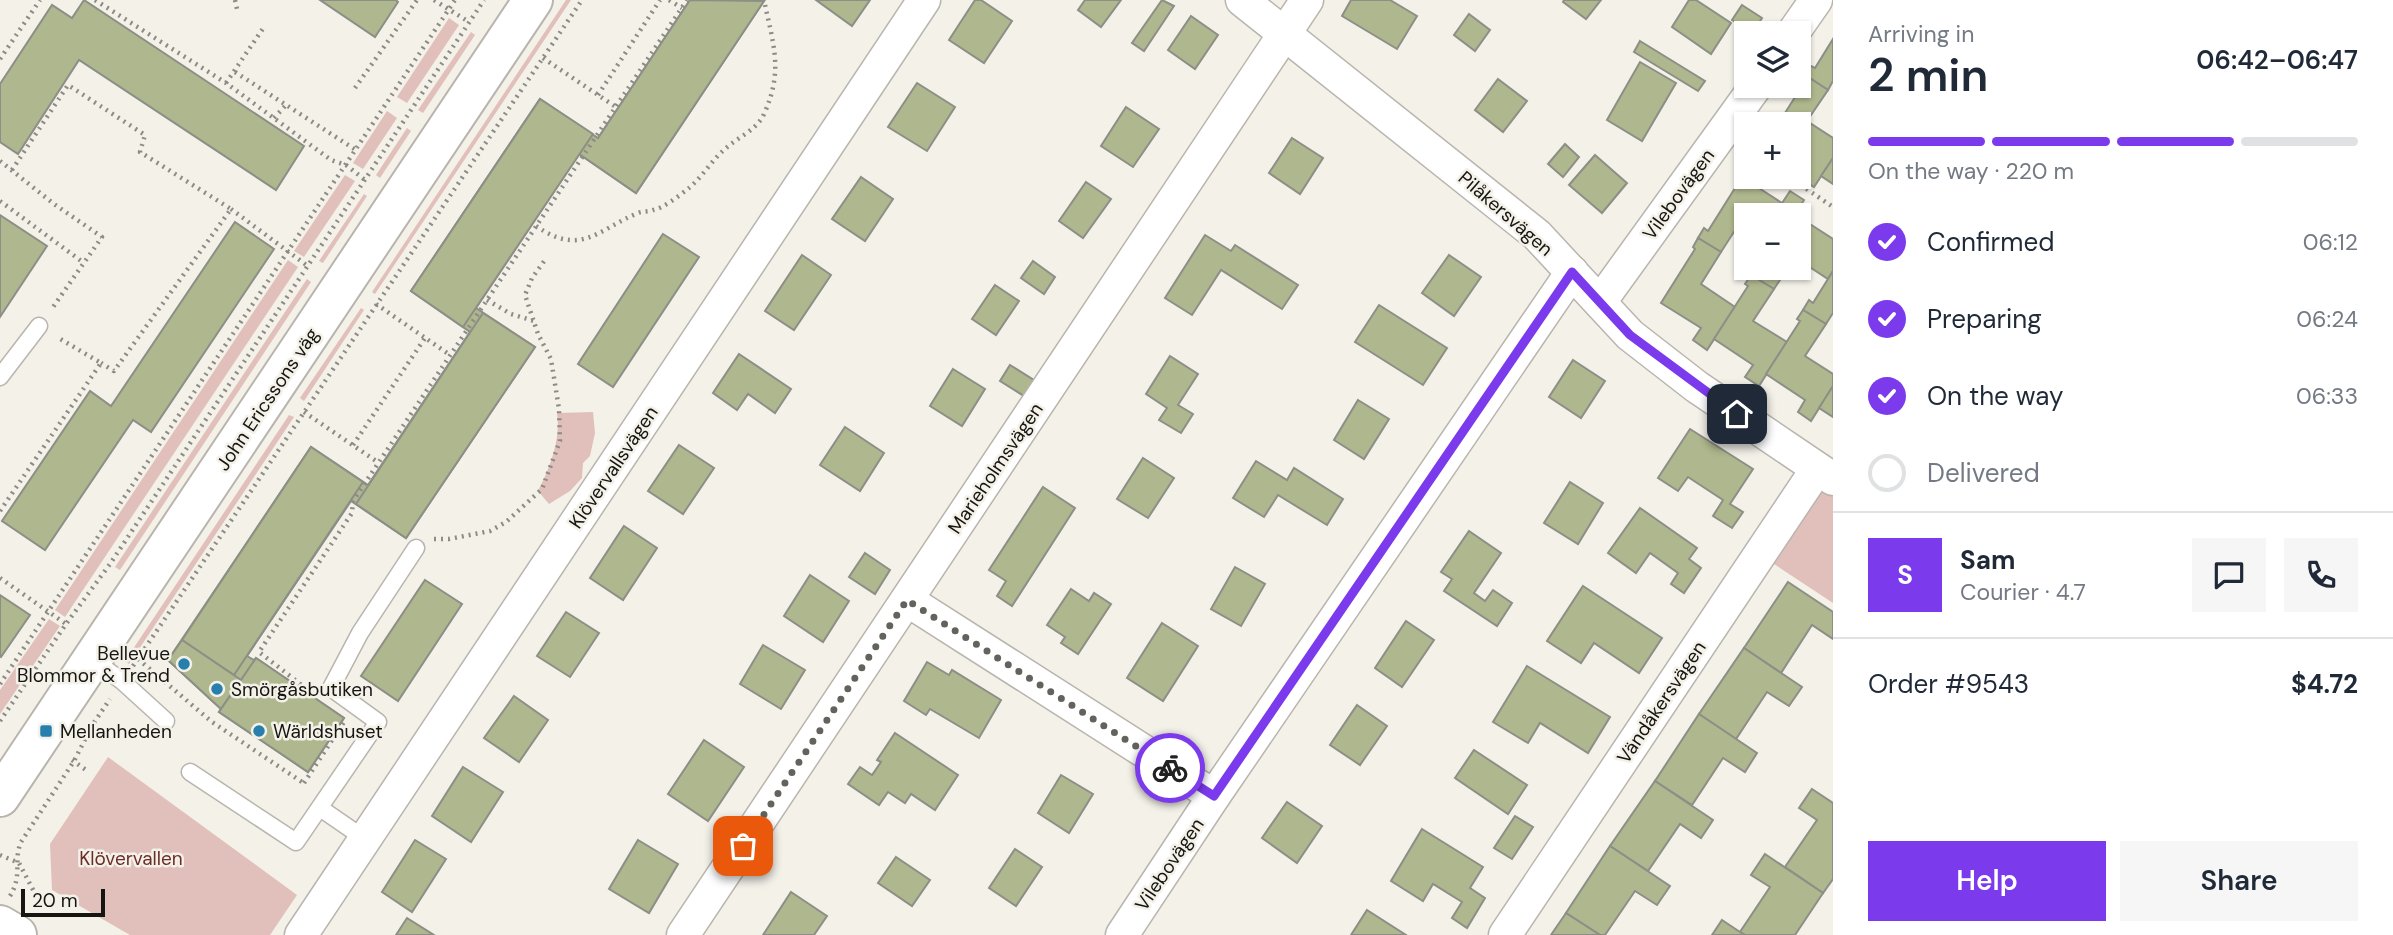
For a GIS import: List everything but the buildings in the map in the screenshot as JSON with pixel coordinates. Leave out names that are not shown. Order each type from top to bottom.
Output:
[{"type":"street","name":"John Ericssons väg","points":[[0,797],[108,671],[533,0]]},
{"type":"street","name":"Klövervallsvägen","points":[[301,935],[924,0]]},
{"type":"street","name":"Pilåkersvägen","points":[[1242,0],[1537,235],[1630,335],[1697,387],[1825,474]]},
{"type":"street","name":"Marieholmsvägen","points":[[683,935],[1307,0]]},
{"type":"street","points":[[1801,21],[1816,0]]},
{"type":"street","name":"Vilebovägen","points":[[1600,302],[1747,98]]},
{"type":"street","name":"Vilebovägen","points":[[1122,935],[1572,272]]},
{"type":"street","name":"Vändåkersvägen","points":[[1505,935],[1825,474]]},
{"type":"street","points":[[907,600],[1214,796]]},
{"type":"lane","points":[[0,377],[39,326]]},
{"type":"lane","points":[[190,772],[296,842],[378,722],[331,688],[360,634],[421,543]]},
{"type":"lane","points":[[108,671],[166,722]]},
{"type":"lane","points":[[323,803],[365,839]]},
{"type":"path","points":[[0,59],[40,0]]},
{"type":"path","points":[[95,0],[226,83],[331,160],[346,165],[365,180]]},
{"type":"path","points":[[234,0],[237,9]]},
{"type":"path","points":[[355,88],[417,0]]},
{"type":"path","points":[[434,0],[469,22]]},
{"type":"path","points":[[0,684],[455,0]]},
{"type":"path","points":[[0,721],[110,564],[484,0]]},
{"type":"path","points":[[16,917],[21,842],[74,761],[93,724],[108,671],[138,659],[582,0]]},
{"type":"path","points":[[598,95],[660,0]]},
{"type":"path","points":[[670,0],[682,8]]},
{"type":"path","points":[[315,695],[259,652],[352,513],[353,501],[687,0]]},
{"type":"path","points":[[537,226],[551,236],[572,241],[585,240],[641,211],[656,210],[690,187],[723,150],[759,124],[773,90],[777,64],[774,37],[764,0]]},
{"type":"path","points":[[226,83],[264,27]]},
{"type":"path","points":[[543,58],[616,107]]},
{"type":"path","points":[[235,72],[356,150]]},
{"type":"path","points":[[12,170],[68,85],[145,135],[140,152],[231,209],[307,266]]},
{"type":"path","points":[[274,118],[286,105]]},
{"type":"path","points":[[0,161],[54,204],[102,237],[39,326],[114,371],[231,209]]},
{"type":"path","points":[[1807,189],[1833,206]]},
{"type":"path","points":[[0,201],[84,263]]},
{"type":"path","points":[[421,543],[490,531],[506,522],[542,489],[560,441],[559,409],[551,359],[538,334],[525,295],[532,278],[545,260]]},
{"type":"path","points":[[487,300],[511,314],[534,321]]},
{"type":"path","points":[[376,305],[450,355]]},
{"type":"path","points":[[353,445],[425,338]]},
{"type":"path","points":[[0,511],[101,363]]},
{"type":"path","points":[[304,412],[379,463]]},
{"type":"path","points":[[0,578],[66,624]]},
{"type":"path","points":[[138,659],[212,722],[304,783],[323,803]]},
{"type":"path","points":[[304,783],[348,715]]},
{"type":"path","points":[[64,755],[86,770]]},
{"type":"path","points":[[0,855],[19,863]]},
{"type":"path","points":[[16,917],[19,863]]},
{"type":"green space","points":[[566,0],[571,0],[375,294],[372,292]]},
{"type":"green space","points":[[449,18],[459,25],[407,103],[397,97]]},
{"type":"green space","points":[[471,32],[475,35],[423,113],[418,110]]},
{"type":"green space","points":[[387,111],[397,118],[363,169],[353,163]]},
{"type":"green space","points":[[407,128],[411,131],[380,178],[376,175]]},
{"type":"green space","points":[[345,175],[355,181],[304,257],[294,251]]},
{"type":"green space","points":[[364,194],[367,196],[323,263],[319,261]]},
{"type":"green space","points":[[288,260],[298,267],[65,617],[55,610]]},
{"type":"green space","points":[[307,279],[311,282],[120,570],[115,567]]},
{"type":"green space","points":[[361,308],[364,310],[304,401],[300,398]]},
{"type":"green space","points":[[593,412],[595,433],[590,456],[583,463],[582,478],[570,491],[549,504],[538,491],[554,453],[557,413]]},
{"type":"green space","points":[[289,415],[294,417],[129,664],[125,661]]},
{"type":"green space","points":[[1827,484],[1833,488],[1833,603],[1774,564]]},
{"type":"green space","points":[[49,619],[60,626],[0,714],[0,690]]},
{"type":"green space","name":"Klövervallen","points":[[108,757],[297,895],[270,935],[130,935],[52,890],[50,844]]},
{"type":"way so far","points":[[743,846],[907,600],[1170,768]]},
{"type":"place","name":"Bellevue Blommor & Trend","points":[[184,664]]},
{"type":"place","name":"Smörgåsbutiken","points":[[217,689]]},
{"type":"place","name":"Mellanheden","points":[[46,731]]},
{"type":"place","name":"Wärldshuset","points":[[259,731]]},
{"type":"route","points":[[1170,768],[1214,796],[1572,272],[1630,335],[1737,414]]}]
